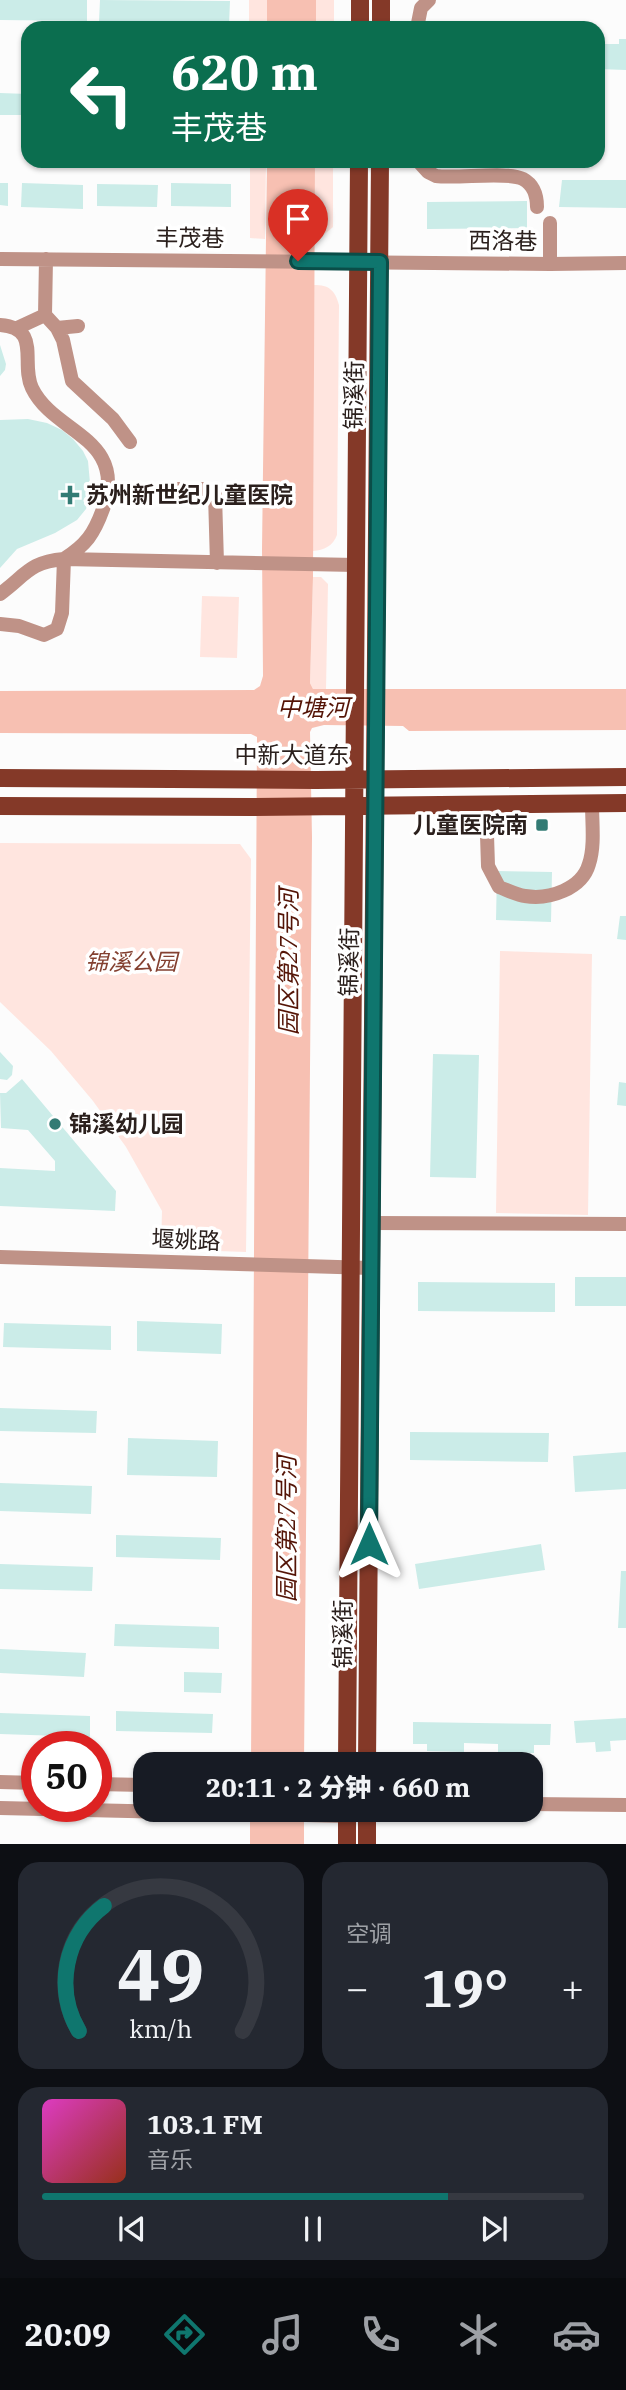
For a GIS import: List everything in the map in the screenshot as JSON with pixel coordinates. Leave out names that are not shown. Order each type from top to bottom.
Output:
[{"type":"main road","points":[[360,0],[360,21]]},
{"type":"main road","points":[[381,0],[381,21]]},
{"type":"main road","name":"锦溪街","points":[[347,1752],[359,168]]},
{"type":"main road","name":"锦溪街","points":[[367,1752],[380,168]]},
{"type":"main road","name":"中新大道东","points":[[0,778],[316,780],[626,777]]},
{"type":"main road","points":[[0,806],[315,807],[626,803]]},
{"type":"main road","points":[[347,1844],[349,1822]]},
{"type":"main road","points":[[367,1822],[367,1844]]},
{"type":"street","points":[[418,21],[421,8],[429,0]]},
{"type":"street","points":[[424,168],[436,176],[521,178],[536,194],[537,207]]},
{"type":"street","points":[[550,223],[550,264]]},
{"type":"street","name":"丰茂巷","points":[[0,259],[380,262]]},
{"type":"street","points":[[46,259],[45,315],[57,328],[63,340],[72,382],[113,419],[130,442]]},
{"type":"street","name":"西洛巷","points":[[380,262],[626,263]]},
{"type":"street","points":[[0,325],[17,328],[45,315]]},
{"type":"street","points":[[57,328],[78,326]]},
{"type":"street","points":[[17,328],[25,337],[29,376],[35,393],[50,410],[92,444],[106,473],[106,498],[93,531],[82,547],[64,559]]},
{"type":"street","points":[[172,489],[208,489],[215,495],[217,563]]},
{"type":"street","points":[[0,594],[27,570],[41,562],[64,559],[356,565]]},
{"type":"street","points":[[0,624],[19,626],[44,635],[57,629],[62,613],[64,559]]},
{"type":"street","points":[[486,804],[488,866],[499,887],[526,896],[561,893],[581,880],[591,855],[593,804]]},
{"type":"street","points":[[371,1223],[626,1224]]},
{"type":"street","name":"堰姚路","points":[[0,1257],[371,1268]]},
{"type":"street","points":[[0,1782],[21,1783]]},
{"type":"street","points":[[112,1784],[133,1785]]},
{"type":"street","points":[[543,1804],[626,1805]]},
{"type":"street","points":[[0,1808],[133,1811]]},
{"type":"green space","points":[[249,0],[267,0],[267,21],[249,21]]},
{"type":"green space","points":[[316,0],[334,0],[334,21],[316,21]]},
{"type":"green space","points":[[250,168],[266,168],[265,239],[250,238]]},
{"type":"green space","points":[[315,168],[333,168],[333,227],[320,238],[314,239]]},
{"type":"green space","points":[[314,285],[331,289],[339,305],[337,535],[328,547],[313,551]]},
{"type":"green space","points":[[313,577],[321,577],[328,584],[326,689],[313,689],[310,683]]},
{"type":"green space","points":[[202,596],[239,597],[237,658],[200,657]]},
{"type":"green space","name":"锦溪公园","points":[[0,843],[240,844],[251,859],[246,1252],[161,1249],[162,1211],[126,1147],[93,1101],[51,1051],[0,1002]]},
{"type":"green space","points":[[500,951],[592,954],[588,1215],[496,1213]]},
{"type":"water","points":[[267,0],[316,0],[316,21],[267,21]]},
{"type":"water","points":[[267,168],[315,168],[310,683],[313,689],[626,689],[626,730],[409,731],[403,726],[324,725],[312,728],[310,732],[312,837],[304,1752],[251,1752],[257,737],[251,734],[0,733],[0,691],[254,690],[260,686],[263,676]]},
{"type":"water","points":[[250,1822],[304,1822],[304,1844],[250,1844]]},
{"type":"building","points":[[0,0],[87,0],[87,21],[0,20]]},
{"type":"building","points":[[100,0],[230,1],[229,21],[99,21]]},
{"type":"building","points":[[619,39],[626,39],[626,70],[605,69],[605,44],[619,44]]},
{"type":"building","points":[[0,93],[21,94],[21,115],[0,115]]},
{"type":"building","points":[[562,180],[626,180],[626,208],[559,207]]},
{"type":"building","points":[[0,183],[8,183],[8,206],[0,205]]},
{"type":"building","points":[[22,183],[83,185],[83,209],[21,207]]},
{"type":"building","points":[[171,183],[231,184],[231,207],[171,206]]},
{"type":"building","points":[[97,184],[158,185],[157,207],[97,206]]},
{"type":"building","points":[[527,201],[527,228],[427,229],[427,202]]},
{"type":"building","points":[[0,345],[6,364],[0,376]]},
{"type":"building","points":[[28,419],[47,423],[73,439],[88,461],[91,494],[86,509],[77,520],[55,533],[17,549],[0,568],[0,420]]},
{"type":"building","points":[[497,871],[552,872],[551,922],[496,920]]},
{"type":"building","points":[[620,916],[626,916],[626,940],[617,939]]},
{"type":"building","points":[[0,1052],[13,1066],[12,1075],[7,1080],[0,1079]]},
{"type":"building","points":[[433,1054],[479,1055],[476,1178],[430,1177]]},
{"type":"building","points":[[22,1079],[116,1191],[115,1211],[0,1206],[0,1168],[55,1171],[55,1161],[28,1130],[1,1128],[0,1093],[6,1093]]},
{"type":"building","points":[[619,1082],[626,1083],[626,1106],[617,1105]]},
{"type":"building","points":[[575,1277],[626,1277],[626,1306],[575,1306]]},
{"type":"building","points":[[418,1282],[555,1283],[555,1312],[418,1311]]},
{"type":"building","points":[[137,1321],[222,1324],[221,1354],[137,1351]]},
{"type":"building","points":[[4,1323],[111,1326],[111,1350],[3,1347]]},
{"type":"building","points":[[0,1408],[97,1411],[96,1433],[0,1431]]},
{"type":"building","points":[[410,1432],[549,1433],[548,1462],[410,1460]]},
{"type":"building","points":[[128,1438],[218,1441],[217,1477],[127,1475]]},
{"type":"building","points":[[626,1452],[626,1489],[575,1492],[573,1456]]},
{"type":"building","points":[[0,1483],[92,1486],[91,1514],[0,1511]]},
{"type":"building","points":[[116,1535],[221,1538],[220,1560],[116,1557]]},
{"type":"building","points":[[541,1544],[545,1570],[419,1589],[415,1564]]},
{"type":"building","points":[[0,1564],[93,1567],[92,1591],[0,1589]]},
{"type":"building","points":[[621,1571],[626,1571],[626,1628],[618,1628]]},
{"type":"building","points":[[115,1624],[219,1627],[219,1649],[114,1646]]},
{"type":"building","points":[[0,1649],[86,1653],[84,1677],[0,1673]]},
{"type":"building","points":[[184,1672],[222,1673],[221,1693],[184,1692]]},
{"type":"building","points":[[116,1711],[213,1714],[212,1733],[116,1731]]},
{"type":"building","points":[[0,1713],[90,1716],[90,1731],[21,1731],[21,1735],[0,1734]]},
{"type":"building","points":[[626,1718],[626,1740],[610,1741],[611,1751],[596,1752],[595,1742],[576,1743],[574,1721]]},
{"type":"building","points":[[413,1722],[551,1724],[550,1745],[534,1745],[534,1752],[498,1752],[498,1744],[464,1743],[464,1752],[427,1751],[427,1744],[413,1744]]},
{"type":"place","name":"苏州新世纪儿童医院","points":[[70,495]]},
{"type":"place","name":"儿童医院南","points":[[542,825]]},
{"type":"place","name":"锦溪幼儿园","points":[[55,1124]]},
{"type":"route","points":[[298,261],[380,262],[369,1544]]},
{"type":"water label","name":"中塘河","points":[[313,708]]},
{"type":"water label","name":"园区第27号河","points":[[289,962]]},
{"type":"water label","name":"园区第27号河","points":[[287,1529]]}]
